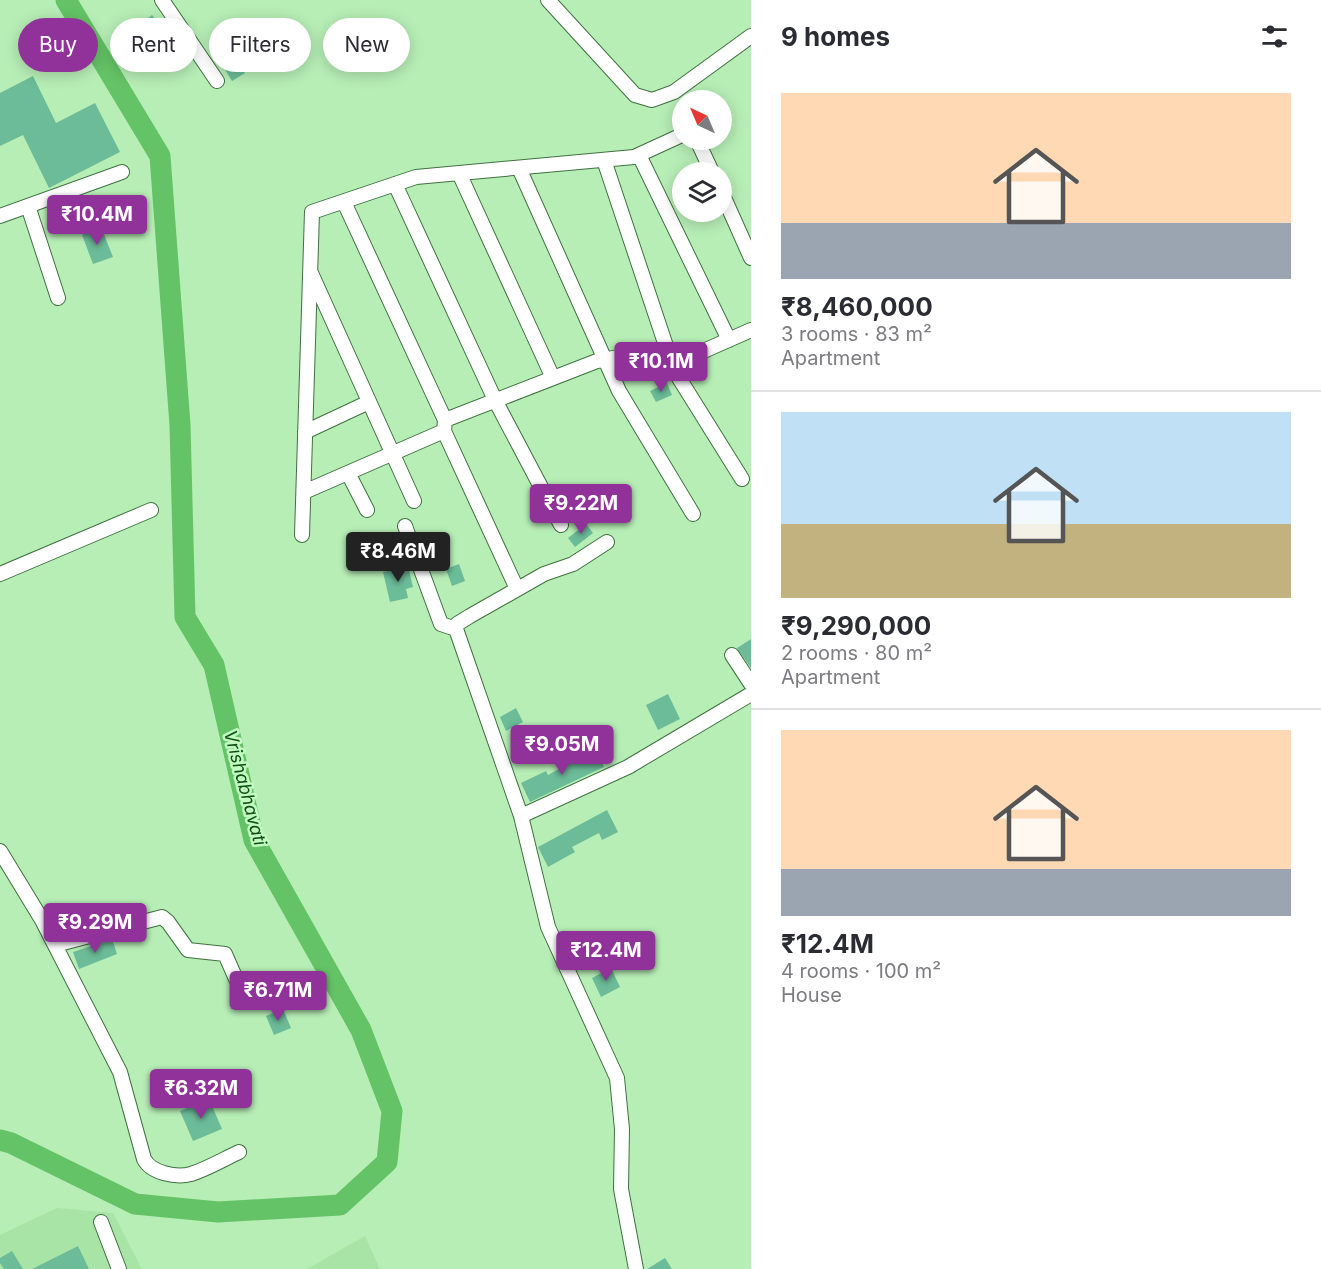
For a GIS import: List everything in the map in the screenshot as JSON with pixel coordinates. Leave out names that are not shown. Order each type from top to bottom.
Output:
[{"type":"street","points":[[162,0],[217,81]]},
{"type":"street","points":[[548,0],[635,95],[652,100],[674,92],[751,36]]},
{"type":"street","points":[[302,535],[312,212],[416,177],[634,157],[672,140]]},
{"type":"street","points":[[639,155],[729,340]]},
{"type":"street","points":[[604,160],[674,370],[742,478]]},
{"type":"street","points":[[519,168],[619,391],[693,514]]},
{"type":"street","points":[[0,216],[122,172]]},
{"type":"street","points":[[459,173],[553,378]]},
{"type":"street","points":[[395,184],[495,400],[561,525]]},
{"type":"street","points":[[344,202],[518,589]]},
{"type":"street","points":[[28,206],[58,298]]},
{"type":"street","points":[[732,215],[751,258]]},
{"type":"street","points":[[310,270],[414,501]]},
{"type":"street","points":[[304,492],[392,454],[495,400],[553,378],[606,359],[624,356],[699,353],[751,330]]},
{"type":"street","points":[[305,432],[369,402]]},
{"type":"street","points":[[348,473],[367,510]]},
{"type":"street","points":[[0,574],[151,510]]},
{"type":"street","points":[[405,526],[441,624],[456,629]]},
{"type":"street","points":[[607,542],[573,564],[544,573],[457,624],[456,629],[521,816],[550,931],[617,1078],[622,1129],[621,1189],[636,1269]]},
{"type":"street","points":[[732,655],[751,684]]},
{"type":"street","points":[[521,816],[628,767],[751,694]]},
{"type":"street","points":[[0,851],[5,870],[55,945],[120,1072],[144,1159],[148,1166],[162,1173],[190,1174],[239,1152]]},
{"type":"street","points":[[55,945],[162,917],[188,950],[225,954],[237,979]]},
{"type":"street","points":[[101,1222],[119,1269]]},
{"type":"shaded area","points":[[57,1208],[113,1213],[142,1269],[0,1269],[0,1235]]},
{"type":"shaded area","points":[[365,1236],[380,1269],[307,1269]]},
{"type":"building","points":[[226,72],[244,72],[245,73],[232,81]]},
{"type":"building","points":[[33,76],[56,123],[95,103],[120,152],[49,188],[23,135],[0,146],[0,93]]},
{"type":"building","points":[[101,227],[113,257],[93,264],[82,235]]},
{"type":"building","points":[[667,383],[672,395],[656,402],[650,391]]},
{"type":"building","points":[[586,524],[593,533],[575,547],[568,538]]},
{"type":"building","points":[[382,532],[390,565],[381,567],[372,534]]},
{"type":"building","points":[[459,564],[465,581],[452,586],[446,569]]},
{"type":"building","points":[[408,566],[413,587],[406,589],[408,598],[390,602],[383,572]]},
{"type":"building","points":[[751,639],[751,668],[737,648]]},
{"type":"building","points":[[668,694],[680,719],[658,730],[646,705]]},
{"type":"building","points":[[516,708],[523,722],[506,731],[500,717]]},
{"type":"building","points":[[595,749],[604,767],[530,802],[521,783],[546,771],[548,775]]},
{"type":"building","points":[[607,810],[618,832],[602,840],[599,833],[572,847],[575,852],[548,867],[538,847]]},
{"type":"building","points":[[112,939],[117,954],[79,969],[73,952]]},
{"type":"building","points":[[611,968],[620,987],[601,997],[592,978]]},
{"type":"building","points":[[283,1009],[291,1028],[274,1035],[266,1016]]},
{"type":"building","points":[[209,1099],[222,1129],[193,1141],[180,1111]]},
{"type":"building","points":[[78,1246],[89,1269],[32,1269]]},
{"type":"building","points":[[12,1251],[23,1269],[4,1269],[0,1263],[0,1258]]},
{"type":"building","points":[[665,1258],[672,1269],[647,1269]]},
{"type":"waterway","name":"Vrishabhavati","points":[[0,1140],[11,1143],[135,1204],[218,1212],[340,1205],[387,1162],[392,1111],[361,1030],[254,840],[214,665],[185,617],[180,425],[160,156],[66,0]]}]
